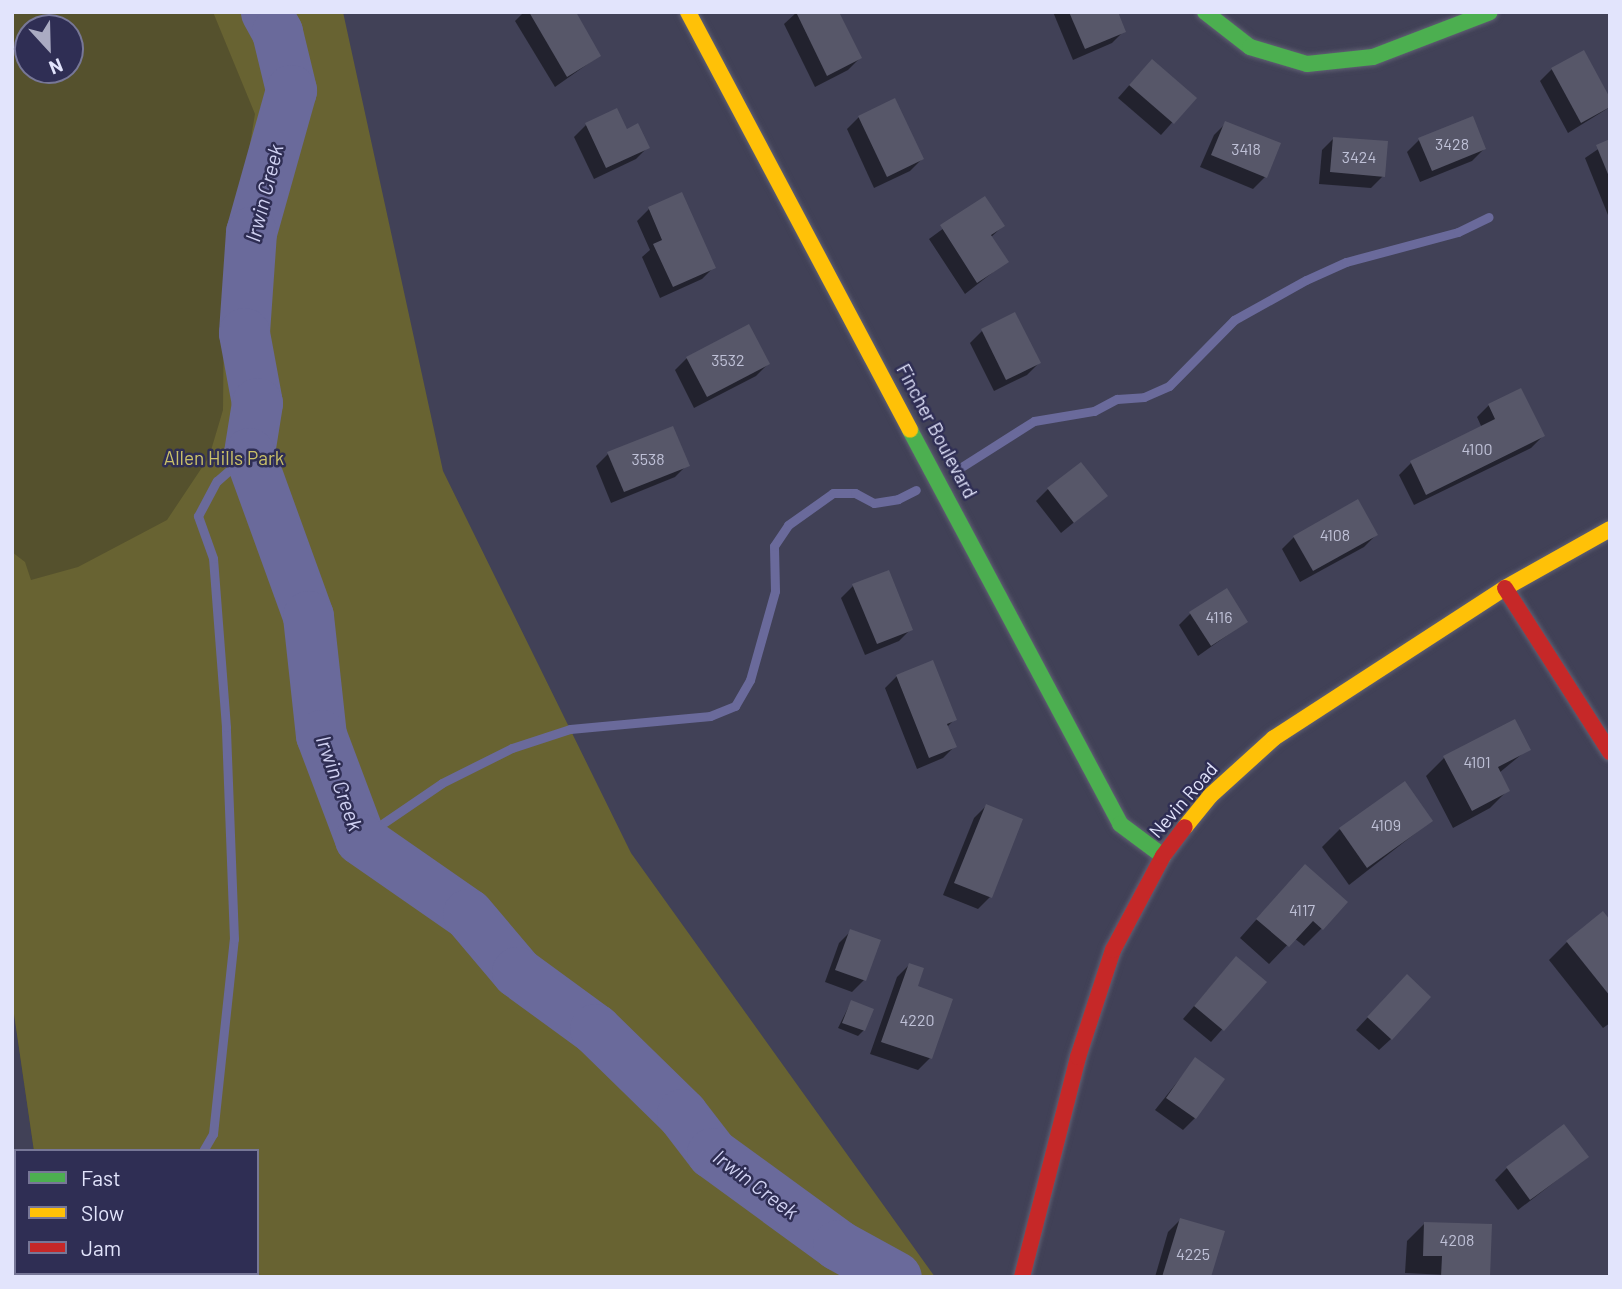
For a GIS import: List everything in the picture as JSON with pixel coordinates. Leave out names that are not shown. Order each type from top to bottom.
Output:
[{"type":"street","name":"Fincher Boulevard","points":[[688,12],[1099,786],[1121,824],[1163,856]]},
{"type":"street","points":[[1205,12],[1250,47],[1307,64],[1373,57],[1490,12]]},
{"type":"street","name":"Nevin Road","points":[[1022,1277],[1078,1057],[1113,950],[1163,856],[1210,796],[1273,738],[1505,588],[1610,529]]},
{"type":"street","points":[[1505,588],[1610,752]]},
{"type":"green space","name":"Allen Hills Park","points":[[12,12],[343,12],[353,851],[912,1277],[53,1277],[259,1275],[259,1149],[34,1149],[12,1000]]},
{"type":"green space","name":"Allen Hills Park","points":[[213,12],[343,12],[443,471],[631,853],[935,1277],[53,1277],[259,1275],[259,1149],[34,1149],[12,1000],[12,552],[25,562],[31,580],[78,567],[167,520],[209,457],[223,410],[224,299],[255,114]]},
{"type":"building","points":[[529,12],[576,12],[601,56],[567,77]]},
{"type":"building","points":[[796,12],[839,12],[862,58],[827,76]]},
{"type":"building","points":[[1069,12],[1118,12],[1126,32],[1085,49]]},
{"type":"building","points":[[1584,50],[1610,98],[1610,107],[1581,123],[1551,68]]},
{"type":"building","points":[[1152,59],[1197,98],[1174,124],[1129,85]]},
{"type":"building","points":[[895,98],[924,159],[887,177],[858,116]]},
{"type":"building","points":[[617,108],[627,129],[638,123],[650,148],[606,168],[585,123]]},
{"type":"building","points":[[1473,116],[1486,149],[1432,171],[1418,138]]},
{"type":"building","points":[[1225,121],[1281,143],[1267,178],[1211,155]]},
{"type":"building","points":[[1333,137],[1388,141],[1385,177],[1330,172]]},
{"type":"building","points":[[1610,139],[1610,179],[1596,145]]},
{"type":"building","points":[[682,192],[716,268],[673,287],[653,244],[662,240],[648,207]]},
{"type":"building","points":[[985,196],[1005,226],[991,235],[1009,262],[977,283],[940,225]]},
{"type":"building","points":[[1015,312],[1041,363],[1006,380],[981,329]]},
{"type":"building","points":[[749,324],[770,364],[707,397],[686,357]]},
{"type":"building","points":[[1521,388],[1545,436],[1426,495],[1410,461],[1495,419],[1488,404]]},
{"type":"building","points":[[673,426],[690,466],[624,492],[607,452]]},
{"type":"building","points":[[1081,462],[1108,496],[1074,523],[1047,488]]},
{"type":"building","points":[[1358,499],[1378,535],[1313,571],[1293,536]]},
{"type":"building","points":[[889,570],[913,630],[877,644],[852,584]]},
{"type":"building","points":[[1227,588],[1248,622],[1211,646],[1189,612]]},
{"type":"building","points":[[933,660],[957,720],[947,724],[957,747],[929,758],[896,675]]},
{"type":"building","points":[[1515,719],[1531,750],[1498,767],[1510,791],[1472,811],[1443,756]]},
{"type":"building","points":[[1405,781],[1433,821],[1367,868],[1339,828]]},
{"type":"building","points":[[986,804],[1023,819],[992,898],[954,883]]},
{"type":"building","points":[[1305,864],[1348,902],[1323,930],[1313,921],[1289,947],[1256,919]]},
{"type":"building","points":[[1603,911],[1610,920],[1610,996],[1566,941]]},
{"type":"building","points":[[850,929],[881,940],[866,981],[835,970]]},
{"type":"building","points":[[1236,956],[1267,982],[1224,1031],[1194,1006]]},
{"type":"building","points":[[909,963],[924,968],[918,986],[953,999],[932,1059],[881,1042]]},
{"type":"building","points":[[1407,974],[1431,997],[1392,1040],[1367,1017]]},
{"type":"building","points":[[851,1000],[874,1009],[865,1031],[842,1023]]},
{"type":"building","points":[[1195,1057],[1225,1079],[1196,1119],[1166,1098]]},
{"type":"building","points":[[1564,1124],[1589,1157],[1530,1200],[1506,1167]]},
{"type":"building","points":[[1180,1218],[1225,1231],[1211,1277],[1162,1277]]},
{"type":"building","points":[[1424,1222],[1492,1224],[1490,1277],[1441,1277],[1442,1256],[1423,1256]]},
{"type":"waterway","name":"Irwin Creek","points":[[266,12],[277,32],[291,90],[251,232],[244,333],[257,403],[249,453],[308,616],[321,735],[360,839],[468,914],[517,972],[595,1029],[682,1114],[712,1153],[838,1245],[896,1277]]},
{"type":"waterway","points":[[963,466],[1034,421],[1094,411],[1117,399],[1144,397],[1169,386],[1234,320],[1306,280],[1346,262],[1458,232],[1489,217]]},
{"type":"waterway","points":[[204,1149],[213,1134],[234,939],[226,727],[213,558],[198,516],[217,481],[249,453]]},
{"type":"waterway","points":[[360,839],[442,783],[512,748],[570,729],[710,716],[735,706],[750,680],[775,591],[774,546],[788,525],[833,493],[855,493],[874,503],[898,499],[916,490]]},
{"type":"traffic: fast","points":[[1205,12],[1250,47],[1307,64],[1373,57],[1490,12]]},
{"type":"traffic: fast","points":[[910,430],[1120,824],[1163,856]]},
{"type":"traffic: slow","points":[[688,12],[910,430]]},
{"type":"traffic: slow","points":[[1185,827],[1210,796],[1274,738],[1505,588],[1610,529]]},
{"type":"traffic: jam","points":[[1505,588],[1610,752]]},
{"type":"traffic: jam","points":[[1022,1277],[1078,1057],[1113,950],[1163,856],[1185,827]]}]
